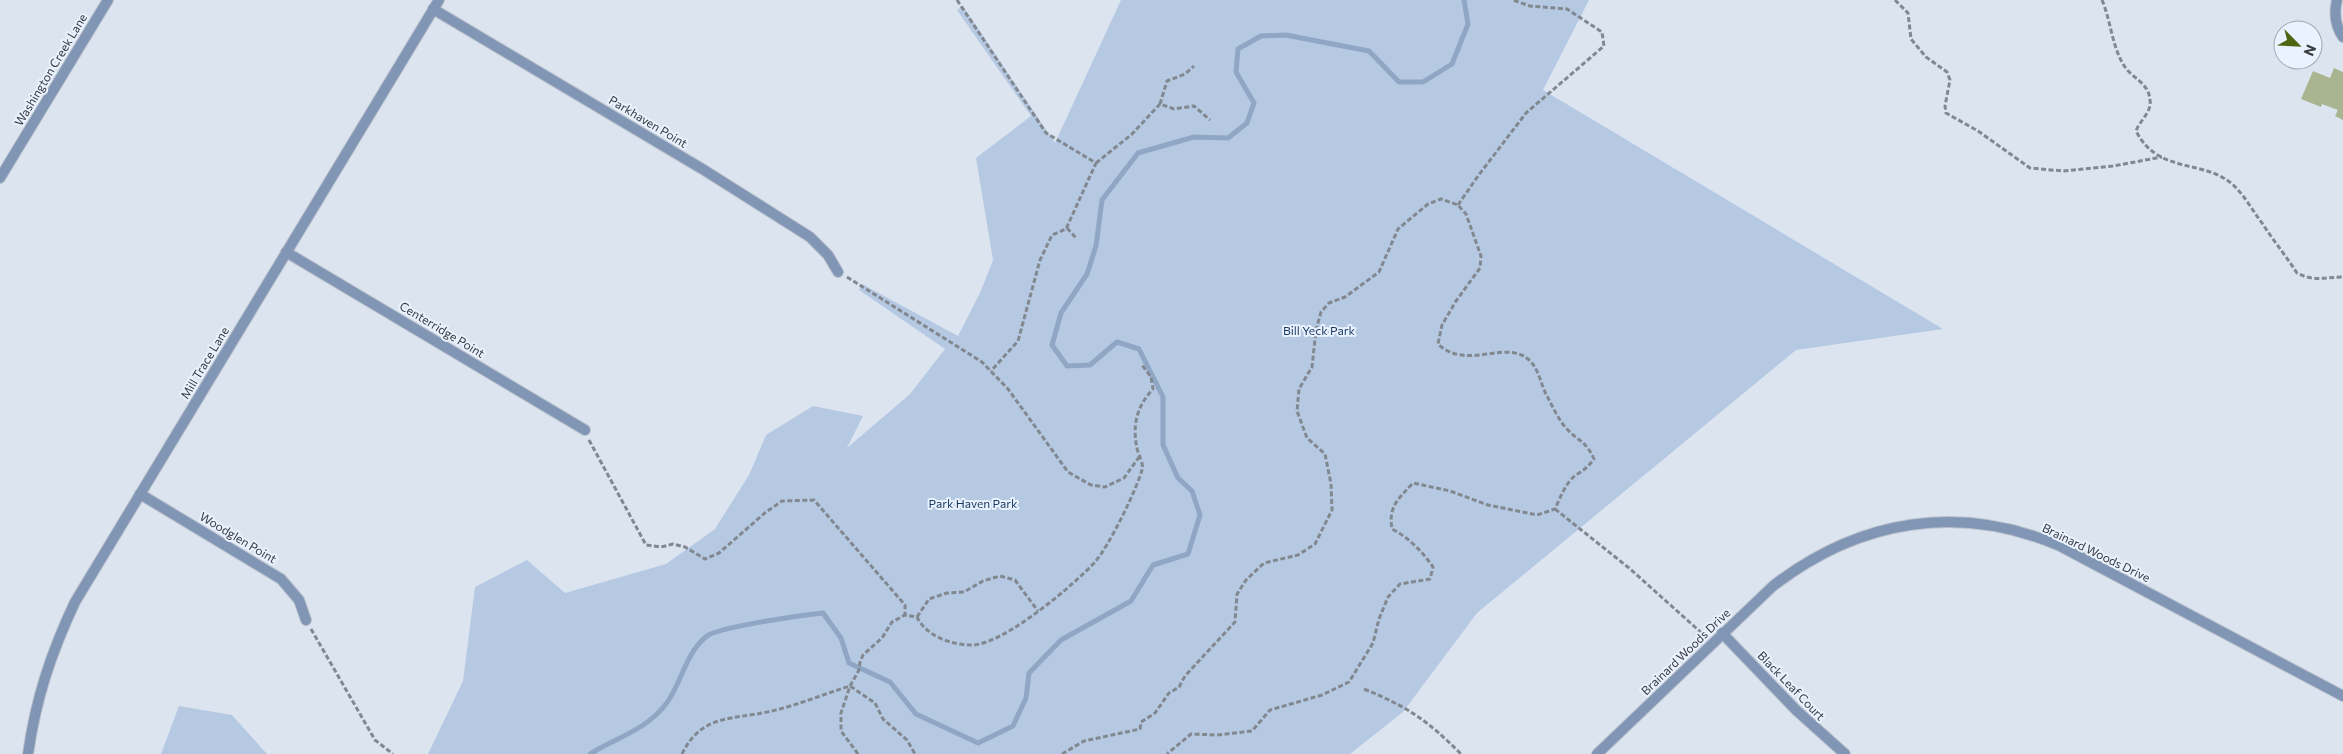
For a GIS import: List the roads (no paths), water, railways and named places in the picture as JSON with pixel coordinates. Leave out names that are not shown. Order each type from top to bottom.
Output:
[{"type":"street","name":"Washington Creek Lane","points":[[0,178],[108,0]]},
{"type":"street","points":[[2337,0],[2336,24],[2343,37]]},
{"type":"street","name":"Mill Trace Lane","points":[[28,754],[34,713],[53,649],[75,602],[436,4]]},
{"type":"street","name":"Parkhaven Point","points":[[436,4],[810,237],[828,255],[838,272]]},
{"type":"street","name":"Centerridge Point","points":[[286,252],[584,430]]},
{"type":"street","name":"Woodglen Point","points":[[140,494],[281,579],[299,600],[306,620]]},
{"type":"street","name":"Brainard Woods Drive","points":[[1597,754],[1722,633],[1794,569],[1848,540],[1914,523],[1947,521],[1977,523],[2029,534],[2060,546],[2343,696]]},
{"type":"street","name":"Black Leaf Court","points":[[1722,633],[1796,710],[1845,754]]},
{"type":"waterway","points":[[590,754],[640,727],[658,713],[671,696],[694,651],[707,636],[744,625],[823,613],[841,638],[849,663],[890,682],[916,714],[978,743],[1013,726],[1026,698],[1029,673],[1061,640],[1131,601],[1153,565],[1188,554],[1200,515],[1192,491],[1178,478],[1163,445],[1163,397],[1139,349],[1117,342],[1090,365],[1067,366],[1052,345],[1061,313],[1087,274],[1096,246],[1102,200],[1138,153],[1194,137],[1228,138],[1247,123],[1254,103],[1236,72],[1238,49],[1261,36],[1286,35],[1369,51],[1399,82],[1423,82],[1452,64],[1468,24],[1464,0]]},
{"type":"park label","name":"Bill Yeck Park","points":[[1319,331]]},
{"type":"park label","name":"Park Haven Park","points":[[973,504]]}]
